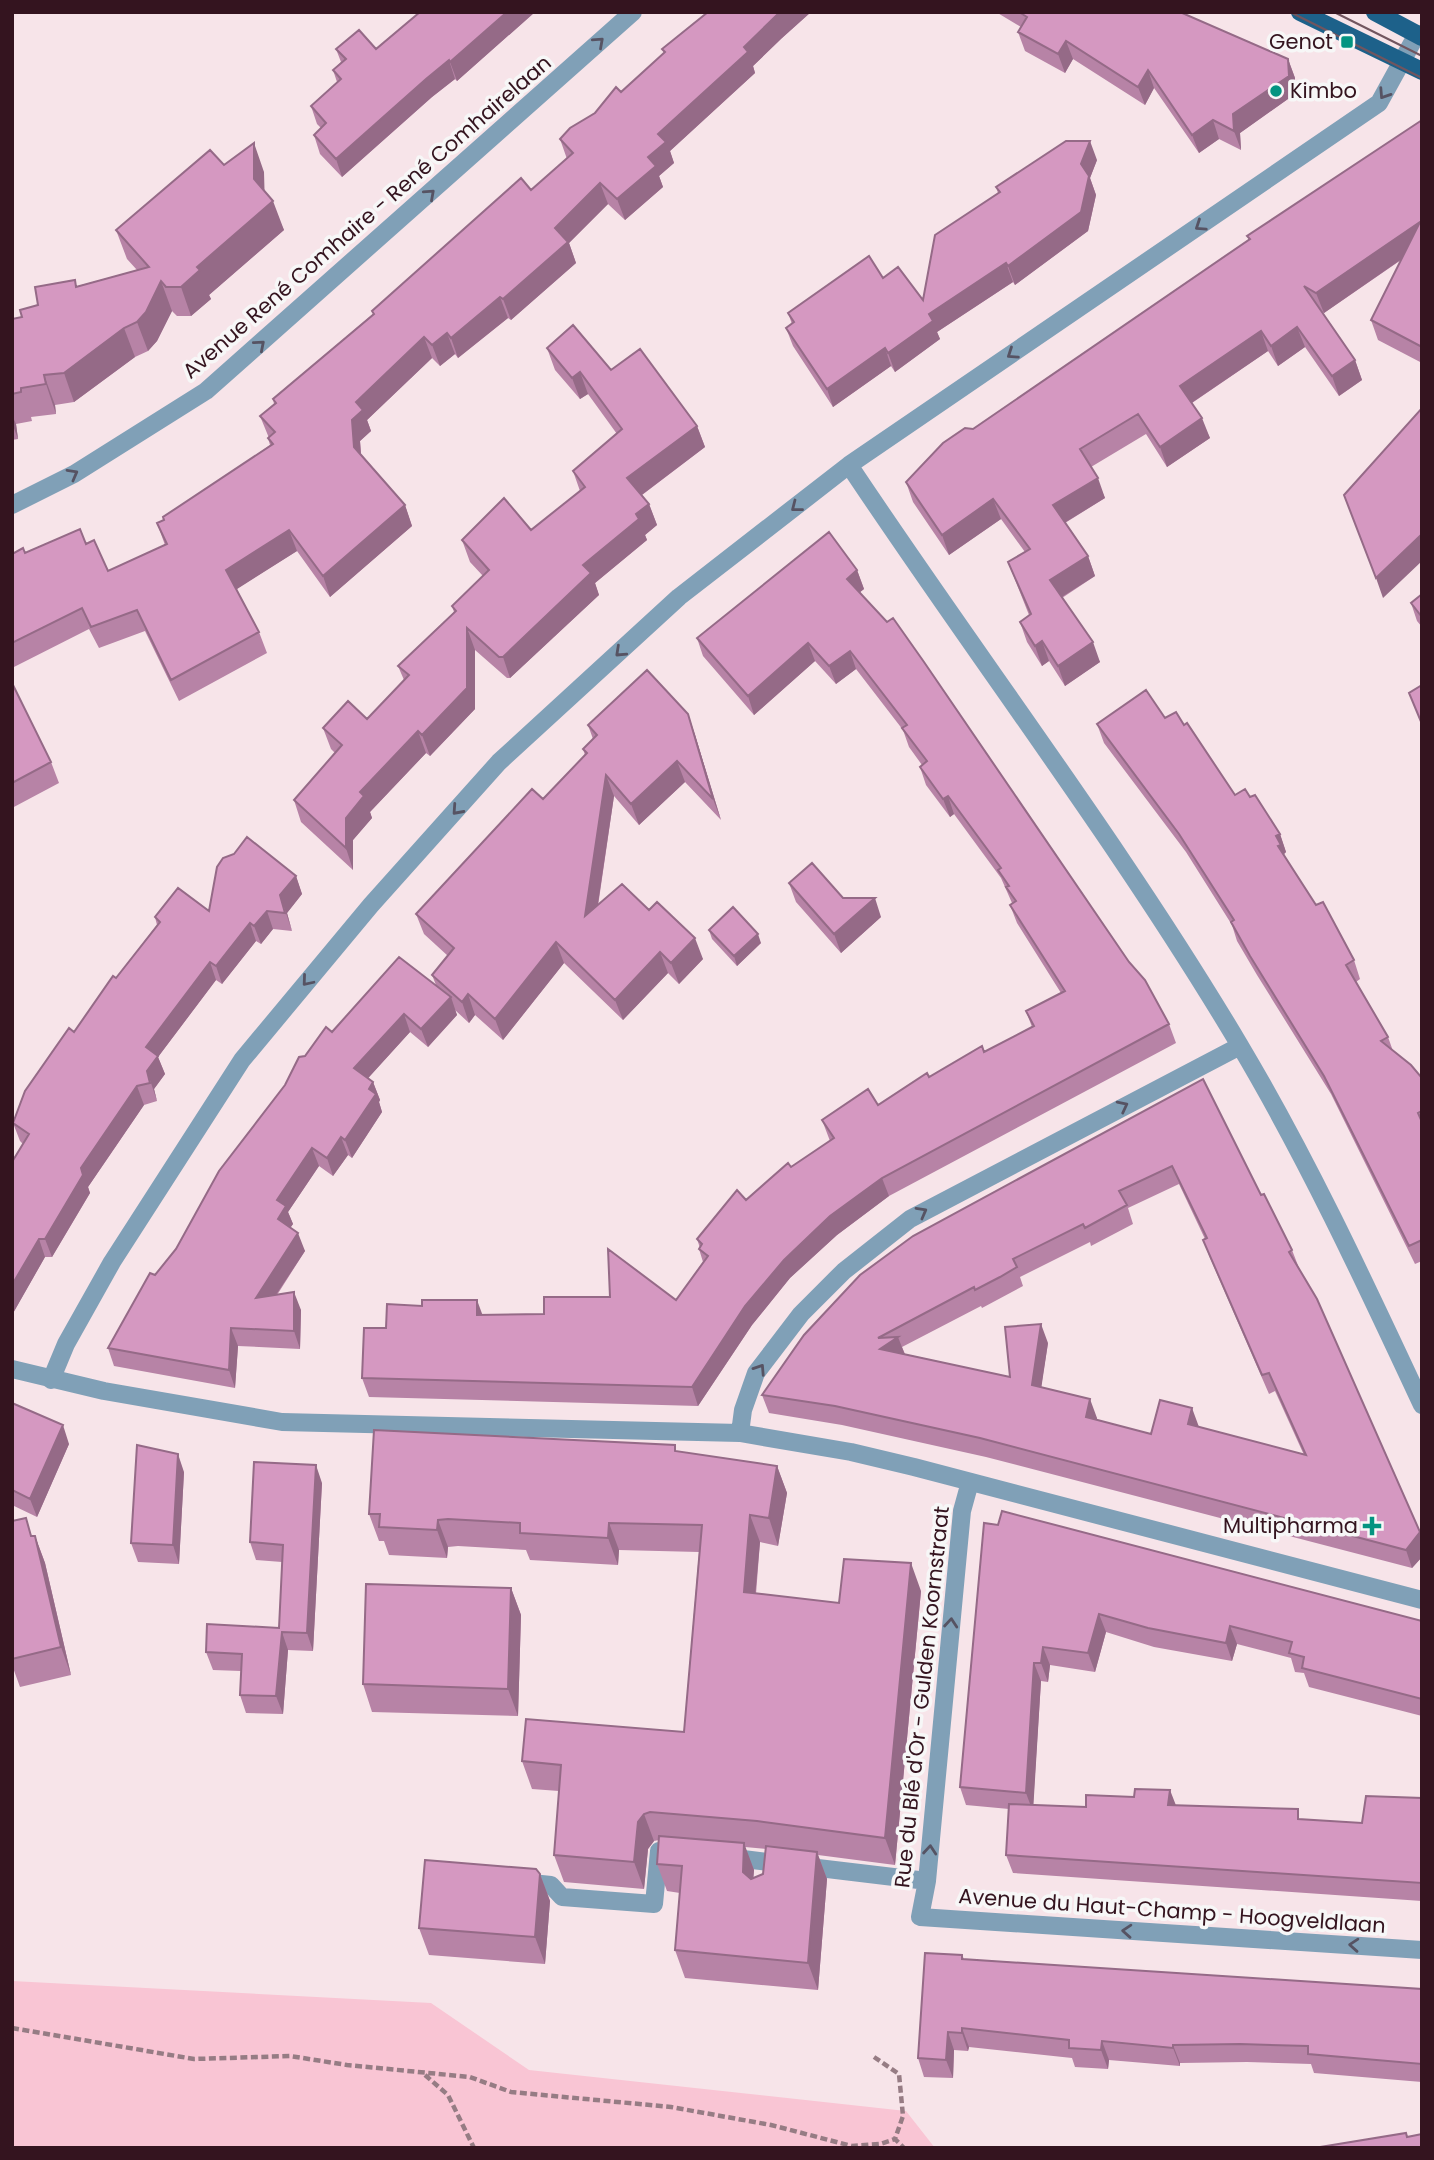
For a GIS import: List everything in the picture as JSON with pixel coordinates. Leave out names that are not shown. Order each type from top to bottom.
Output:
[{"type":"main road","points":[[1300,12],[1422,71]]},
{"type":"main road","points":[[1375,12],[1420,36]]},
{"type":"street","name":"Avenue René Comhaire - René Comhairelaan","points":[[12,505],[74,474],[206,391],[633,12]]},
{"type":"street","points":[[51,1380],[66,1344],[111,1262],[242,1060],[370,905],[499,762],[679,597],[849,465],[1379,103],[1420,36]]},
{"type":"street","points":[[849,465],[1130,870],[1240,1046],[1311,1172],[1422,1405]]},
{"type":"street","points":[[740,1433],[743,1410],[756,1373],[800,1314],[844,1271],[909,1219],[1240,1046]]},
{"type":"street","points":[[12,1369],[51,1380],[282,1422],[740,1433],[851,1452],[1422,1600]]},
{"type":"street","name":"Rue du Blé d'Or - Gulden Koornstraat","points":[[920,1917],[927,1881],[962,1511],[970,1482]]},
{"type":"street","points":[[498,1881],[551,1885],[562,1897],[654,1904],[659,1851],[686,1853]]},
{"type":"street","points":[[713,1856],[766,1860],[927,1881]]},
{"type":"street","points":[[764,1884],[766,1860]]},
{"type":"street","name":"Avenue du Haut-Champ - Hoogveldlaan","points":[[920,1917],[1422,1950]]},
{"type":"path","points":[[12,2028],[194,2059],[290,2056],[470,2077],[512,2092],[693,2110],[771,2125],[852,2146],[880,2144],[895,2139]]},
{"type":"path","points":[[874,2057],[899,2074],[903,2116],[895,2139]]},
{"type":"path","points":[[413,2072],[429,2076],[448,2095],[474,2148]]},
{"type":"path","points":[[895,2139],[904,2148]]},
{"type":"shaded area","points":[[12,1981],[431,2003],[529,2070],[906,2111],[935,2148],[12,2148]]},
{"type":"building","points":[[420,12],[507,12],[336,159],[314,135],[326,123],[311,106],[341,79],[333,70],[346,59],[336,49],[359,30],[376,49]]},
{"type":"building","points":[[708,12],[780,12],[744,47],[748,52],[658,134],[666,142],[648,157],[656,166],[617,199],[600,183],[555,228],[568,242],[503,299],[500,297],[451,338],[447,333],[432,345],[424,337],[356,402],[363,410],[352,420],[354,447],[405,505],[323,576],[289,530],[226,570],[259,632],[171,680],[137,610],[91,627],[82,608],[12,643],[12,554],[23,548],[25,553],[80,529],[86,544],[94,540],[108,571],[167,544],[157,523],[164,520],[163,517],[273,444],[268,438],[275,432],[260,416],[276,403],[273,399],[374,314],[372,311],[521,178],[531,190],[573,153],[560,139],[570,128],[595,113],[616,87],[621,92],[665,52],[662,49]]},
{"type":"building","points":[[1019,12],[1180,12],[1288,59],[1289,76],[1233,114],[1234,131],[1213,120],[1192,135],[1148,70],[1138,87],[1066,41],[1058,54],[1018,32],[1027,17]]},
{"type":"building","points":[[1422,120],[1422,347],[1371,320],[1420,222],[1316,293],[1304,286],[1355,360],[1332,376],[1297,327],[1271,346],[1261,331],[1180,386],[1202,418],[1160,447],[1138,414],[1080,449],[1098,478],[1053,505],[1088,556],[1050,580],[1093,642],[1058,666],[1042,641],[1035,646],[1020,622],[1031,614],[1008,562],[1030,549],[993,499],[942,535],[906,482],[943,443],[965,428],[973,429],[1250,239],[1247,236]]},
{"type":"building","points":[[1066,141],[1090,141],[1081,164],[1089,176],[1081,212],[1008,266],[1006,263],[929,314],[933,321],[888,353],[885,348],[827,389],[786,328],[794,322],[788,313],[869,256],[883,278],[898,267],[923,300],[935,235],[1000,192],[996,187]]},
{"type":"building","points":[[254,143],[254,179],[273,201],[197,267],[200,270],[181,287],[166,287],[161,281],[146,312],[137,322],[124,328],[64,373],[44,375],[46,384],[21,388],[21,392],[12,394],[12,319],[22,317],[20,310],[38,305],[35,287],[75,280],[76,287],[149,267],[116,230],[210,150],[224,165]]},
{"type":"building","points":[[573,325],[611,370],[640,349],[697,426],[627,478],[649,504],[636,514],[639,519],[583,565],[591,573],[503,657],[499,657],[467,628],[467,688],[422,735],[418,731],[360,792],[364,796],[346,818],[346,848],[294,800],[342,745],[323,728],[348,701],[367,719],[409,675],[398,666],[456,611],[452,606],[489,570],[462,540],[504,498],[531,530],[585,487],[573,471],[622,429],[580,372],[572,378],[547,348]]},
{"type":"building","points":[[1422,408],[1422,534],[1376,578],[1344,495]]},
{"type":"building","points":[[829,532],[857,570],[847,579],[887,622],[893,618],[1129,962],[1145,980],[1169,1024],[882,1178],[830,1216],[784,1260],[745,1306],[692,1387],[362,1378],[364,1328],[386,1328],[387,1304],[422,1306],[422,1300],[477,1300],[477,1315],[544,1314],[544,1297],[610,1297],[608,1249],[676,1300],[708,1256],[699,1249],[702,1244],[697,1239],[737,1190],[746,1200],[788,1163],[791,1167],[834,1138],[822,1120],[868,1089],[878,1105],[927,1073],[929,1077],[982,1046],[984,1052],[1034,1026],[1026,1011],[1065,991],[1010,905],[1016,901],[998,870],[1001,868],[948,796],[943,799],[920,767],[927,761],[902,728],[907,725],[850,651],[829,666],[808,643],[748,696],[697,638]]},
{"type":"building","points":[[1422,594],[1422,617],[1411,603]]},
{"type":"building","points":[[647,670],[688,714],[713,799],[677,761],[631,804],[606,775],[585,916],[622,884],[649,910],[657,902],[695,938],[671,963],[660,952],[615,1000],[556,942],[495,1019],[468,994],[462,1002],[432,975],[454,948],[416,914],[532,789],[543,799],[587,753],[583,749],[597,735],[588,725]]},
{"type":"building","points":[[12,683],[51,762],[12,783]]},
{"type":"building","points":[[1422,685],[1422,724],[1409,693]]},
{"type":"building","points":[[1146,690],[1165,718],[1176,712],[1184,725],[1187,723],[1235,795],[1245,789],[1250,797],[1255,795],[1280,834],[1276,836],[1281,845],[1278,846],[1316,905],[1323,902],[1354,960],[1346,965],[1388,1037],[1381,1041],[1411,1065],[1422,1078],[1422,1111],[1418,1113],[1422,1122],[1422,1240],[1409,1246],[1324,1076],[1250,956],[1231,922],[1234,920],[1179,834],[1097,724]]},
{"type":"building","points":[[247,837],[296,876],[280,895],[285,913],[267,911],[254,926],[250,923],[216,966],[210,962],[146,1047],[158,1056],[147,1071],[150,1083],[137,1086],[81,1168],[83,1175],[45,1239],[39,1239],[12,1285],[12,1162],[29,1134],[13,1123],[25,1091],[69,1028],[74,1032],[113,976],[116,978],[160,922],[155,917],[178,888],[209,911],[217,867],[223,858],[234,854]]},
{"type":"building","points":[[812,863],[843,898],[875,898],[834,934],[789,883]]},
{"type":"building","points":[[733,907],[758,934],[734,956],[709,930]]},
{"type":"building","points":[[399,957],[451,997],[421,1029],[404,1014],[354,1068],[373,1082],[369,1089],[376,1094],[345,1140],[341,1137],[327,1158],[312,1148],[277,1200],[286,1206],[278,1219],[298,1233],[256,1298],[294,1292],[294,1331],[231,1328],[229,1370],[108,1348],[150,1273],[155,1275],[176,1249],[219,1171],[285,1085],[299,1057],[305,1056],[326,1027],[332,1032]]},
{"type":"building","points":[[1203,1079],[1261,1195],[1264,1194],[1292,1250],[1289,1252],[1317,1299],[1420,1532],[1406,1550],[980,1438],[835,1406],[762,1395],[804,1335],[860,1275],[913,1236]],"holes":[[[1172,1166],[1207,1238],[1203,1240],[1262,1375],[1269,1373],[1306,1455],[1188,1424],[1192,1408],[1160,1400],[1151,1434],[1086,1417],[1090,1399],[1032,1385],[1041,1324],[1005,1327],[1010,1377],[880,1349],[898,1337],[878,1338],[974,1287],[975,1290],[1000,1277],[1017,1267],[1013,1259],[1083,1224],[1085,1228],[1127,1205],[1119,1191]]]},
{"type":"building","points":[[12,1403],[63,1425],[30,1499],[12,1490]]},
{"type":"building","points":[[374,1430],[675,1445],[675,1451],[777,1466],[769,1518],[750,1515],[744,1592],[839,1603],[844,1559],[911,1563],[885,1838],[757,1821],[650,1812],[644,1814],[638,1822],[634,1862],[554,1855],[561,1765],[522,1761],[526,1719],[684,1732],[702,1525],[609,1523],[608,1538],[520,1533],[520,1523],[448,1519],[438,1520],[437,1530],[379,1527],[380,1514],[369,1514]]},
{"type":"building","points":[[137,1445],[178,1454],[173,1545],[131,1543]]},
{"type":"building","points":[[254,1462],[316,1465],[307,1633],[282,1632],[276,1696],[240,1695],[242,1654],[206,1652],[207,1624],[279,1628],[283,1545],[250,1542]]},
{"type":"building","points":[[1002,1511],[1422,1621],[1422,1699],[1302,1668],[1304,1657],[1289,1653],[1292,1642],[1230,1626],[1226,1643],[1148,1628],[1099,1614],[1088,1653],[1043,1647],[1041,1663],[1034,1663],[1026,1793],[960,1787],[984,1523],[998,1525]]},
{"type":"building","points":[[26,1518],[31,1536],[35,1536],[61,1647],[12,1659],[12,1521]]},
{"type":"building","points":[[366,1584],[511,1588],[508,1689],[363,1684]]},
{"type":"building","points":[[1135,1789],[1170,1790],[1168,1805],[1298,1809],[1298,1819],[1362,1823],[1366,1796],[1422,1798],[1422,1883],[1006,1855],[1009,1804],[1086,1807],[1086,1795],[1134,1797]]},
{"type":"building","points":[[659,1836],[744,1843],[743,1872],[751,1879],[763,1874],[766,1846],[817,1852],[808,1963],[675,1950],[682,1866],[657,1864]]},
{"type":"building","points":[[425,1860],[536,1869],[540,1874],[535,1937],[419,1928]]},
{"type":"building","points":[[925,1953],[962,1955],[962,1959],[1422,1989],[1422,2064],[1308,2054],[1308,2046],[1240,2044],[1173,2045],[1173,2048],[1102,2041],[1101,2050],[1069,2048],[1069,2040],[962,2028],[962,2033],[948,2032],[946,2060],[918,2058]]},
{"type":"building","points":[[1406,2133],[1407,2137],[1422,2134],[1422,2148],[1314,2148]]},
{"type":"tram line","points":[[1290,12],[1422,78]]},
{"type":"tram line","points":[[1334,12],[1422,56]]},
{"type":"place","name":"Genot","points":[[1347,42]]},
{"type":"place","name":"Kimbo","points":[[1276,91]]},
{"type":"place","name":"Multipharma","points":[[1372,1526]]}]
